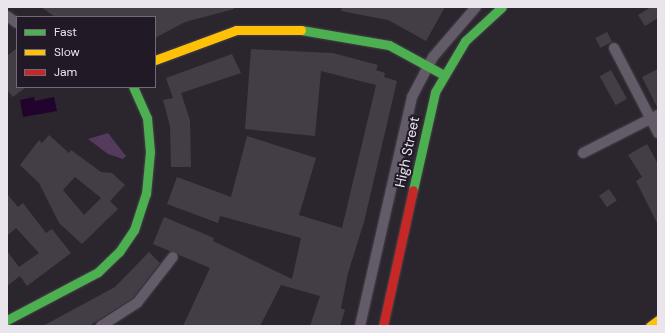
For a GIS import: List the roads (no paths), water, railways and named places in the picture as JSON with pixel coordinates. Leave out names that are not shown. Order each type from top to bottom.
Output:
[{"type":"street","name":"High Street","points":[[360,326],[408,108],[428,65],[476,7]]},
{"type":"street","name":"High Street","points":[[383,326],[433,99],[442,74],[465,41],[502,7]]},
{"type":"street","points":[[7,16],[16,22]]},
{"type":"street","points":[[156,60],[236,30],[284,28],[378,42],[408,52],[442,74]]},
{"type":"street","points":[[614,48],[654,117],[658,133]]},
{"type":"street","points":[[7,320],[98,272],[119,252],[134,230],[146,194],[150,152],[147,118],[133,88]]},
{"type":"street","points":[[583,153],[654,117]]},
{"type":"street","points":[[101,326],[137,304],[173,257]]},
{"type":"street","points":[[650,326],[658,320]]}]
